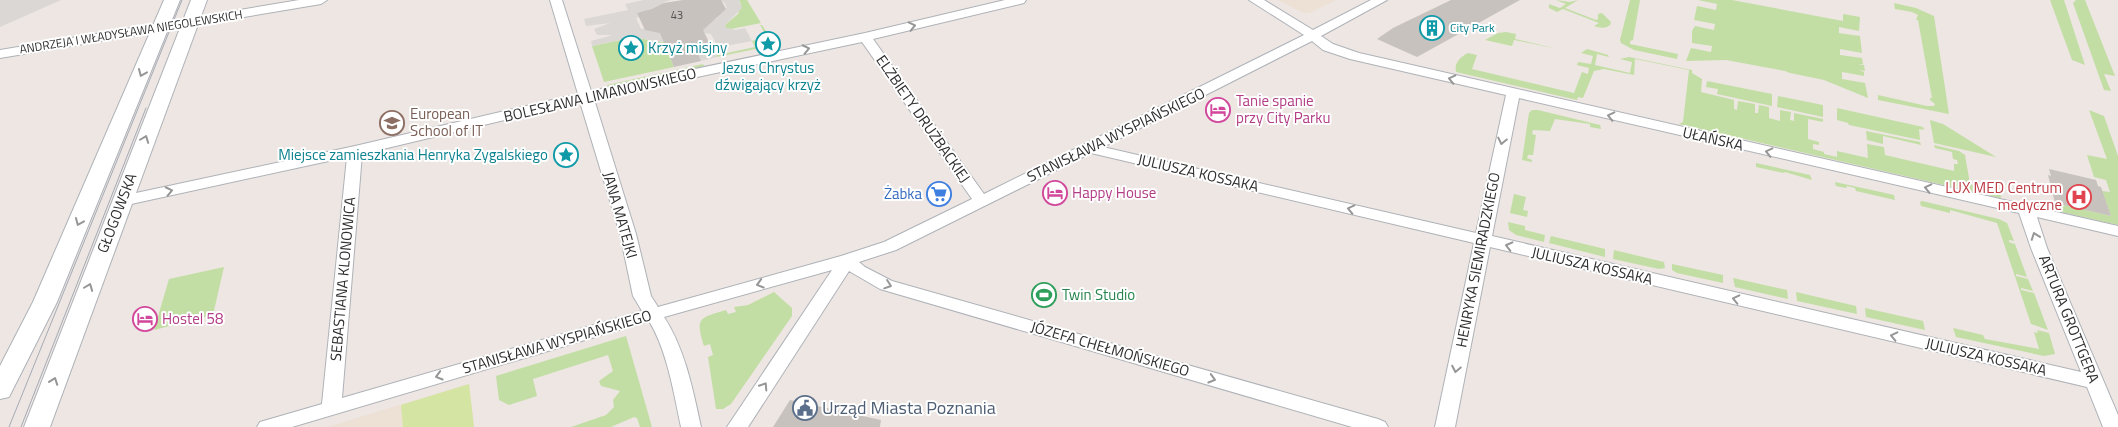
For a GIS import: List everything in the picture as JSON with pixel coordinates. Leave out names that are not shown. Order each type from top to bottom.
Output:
[{"type":"street","name":"GŁOGOWSKA","points":[[0,390],[45,302],[172,0]]},
{"type":"street","name":"GŁOGOWSKA","points":[[37,427],[199,0]]},
{"type":"street","name":"ANDRZEJA I WŁADYSŁAWA NIEGOLEWSKICH","points":[[0,54],[321,0]]},
{"type":"street","name":"JANA MATEJKI","points":[[556,0],[628,234],[642,296],[654,314],[667,340],[683,390],[691,427]]},
{"type":"street","name":"BOLESŁAWA LIMANOWSKIEGO","points":[[122,201],[355,151],[585,97],[1020,0]]},
{"type":"street","name":"UŁAŃSKA","points":[[1255,0],[1328,47],[1355,56],[2118,231]]},
{"type":"street","name":"STANISŁAWA WYSPIAŃSKIEGO","points":[[267,427],[890,246],[1313,36],[1381,0]]},
{"type":"street","name":"ELŻBIETY DRUŻBACKIEJ","points":[[864,36],[982,201]]},
{"type":"street","name":"HENRYKA SIEMIRADZKIEGO","points":[[1445,427],[1513,93]]},
{"type":"street","name":"JULIUSZA KOSSAKA","points":[[1089,148],[2095,382]]},
{"type":"street","name":"SEBASTIANA KLONOWICA","points":[[331,408],[355,151]]},
{"type":"street","name":"ARTURA GROTTGERA","points":[[2026,210],[2113,427]]},
{"type":"street","points":[[737,427],[847,260]]},
{"type":"street","name":"JÓZEFA CHEŁMOŃSKIEGO","points":[[847,260],[859,271],[886,285],[1378,427]]},
{"type":"shaded area","points":[[0,0],[61,0],[0,27]]},
{"type":"shaded area","points":[[644,0],[670,0],[663,3],[666,7],[640,13],[641,16],[636,18],[641,29],[716,19],[714,17],[727,8],[724,2],[718,0],[739,0],[742,8],[725,25],[726,28],[735,30],[745,28],[752,41],[715,48],[717,57],[701,61],[697,51],[717,45],[711,34],[705,33],[660,42],[633,37],[592,46],[591,41],[613,35],[597,35],[594,29],[610,23],[586,26],[584,19],[628,10],[625,4]]},
{"type":"shaded area","points":[[1278,0],[1336,0],[1309,13],[1304,13]]},
{"type":"shaded area","points":[[469,384],[474,427],[328,427],[396,406]]},
{"type":"green space","points":[[739,0],[747,0],[761,23],[731,29],[726,28],[725,25],[738,14],[741,4]]},
{"type":"green space","points":[[1556,0],[1570,2],[1578,0],[1565,8],[1596,20],[1598,19],[1598,14],[1602,13],[1611,22],[1610,25],[1604,28],[1596,27],[1594,26],[1599,23],[1563,9],[1557,12],[1549,8],[1549,4],[1560,8],[1566,4]]},
{"type":"green space","points":[[1630,0],[1640,0],[1633,40],[1630,41],[1630,44],[1678,54],[1677,59],[1634,50],[1621,43],[1620,40]]},
{"type":"green space","points":[[1698,0],[1732,0],[1843,21],[1843,14],[1860,17],[1859,31],[1839,27],[1839,33],[1860,36],[1862,53],[1840,49],[1840,55],[1862,58],[1863,64],[1858,64],[1864,65],[1865,71],[1859,70],[1864,72],[1864,76],[1842,72],[1842,79],[1865,83],[1868,98],[1824,80],[1785,71],[1726,60],[1686,61],[1691,48],[1711,52],[1712,46],[1692,43],[1692,31],[1695,26],[1714,30],[1715,24],[1694,20],[1697,6],[1716,10],[1717,4]]},
{"type":"green space","points":[[2050,0],[2064,0],[2085,65],[2072,60]]},
{"type":"green space","points":[[2076,0],[2085,0],[2115,76],[2104,74],[2111,91],[2104,90],[2073,3]]},
{"type":"green space","points":[[1894,3],[1916,8],[1934,16],[1949,114],[1878,100],[1878,95],[1927,106],[1934,106],[1935,104],[1930,100],[1932,98],[1918,20],[1916,20],[1918,15],[1895,9]]},
{"type":"green space","points":[[760,25],[762,25],[775,45],[717,57],[715,51],[718,55],[755,47],[752,41],[767,37]]},
{"type":"green space","points":[[1498,33],[1516,34],[1515,39],[1558,49],[1514,40],[1512,46],[1485,40]]},
{"type":"green space","points":[[633,37],[660,42],[677,39],[666,48],[674,67],[604,82],[592,46],[625,39],[630,49],[633,48],[629,38]]},
{"type":"green space","points":[[1587,49],[1608,55],[1609,57],[1597,54],[1595,65],[1630,73],[1632,62],[1620,59],[1629,57],[1692,70],[1692,73],[1702,79],[1701,92],[1734,100],[1734,109],[1737,110],[1738,101],[1755,104],[1755,113],[1758,113],[1759,105],[1769,107],[1769,118],[1780,121],[1780,110],[1791,112],[1790,120],[1794,121],[1794,113],[1823,119],[1823,122],[1808,119],[1808,139],[1819,142],[1819,145],[1813,144],[1813,149],[1824,152],[1824,154],[1837,157],[1837,151],[1868,158],[1867,144],[1884,147],[1885,155],[1954,171],[1954,164],[1958,164],[1957,160],[1953,159],[1952,152],[1935,148],[1934,145],[1959,151],[1965,155],[1970,184],[2002,196],[2000,198],[1679,124],[1683,122],[1689,70],[1635,59],[1634,75],[1604,69],[1594,71],[1583,98],[1578,97],[1577,100],[1456,72],[1458,61],[1468,53],[1477,55],[1472,69],[1574,93],[1582,72],[1588,74],[1589,68],[1577,65],[1578,62],[1591,64],[1593,56],[1581,53]]},
{"type":"green space","points":[[703,64],[704,66],[608,87],[607,85]]},
{"type":"green space","points":[[1707,81],[1772,94],[1772,106],[1717,94],[1718,89],[1706,87]]},
{"type":"green space","points":[[1778,96],[1823,105],[1823,117],[1777,107]]},
{"type":"green space","points":[[1837,108],[1923,127],[1924,130],[1919,129],[1920,140],[1849,125],[1837,120]]},
{"type":"green space","points":[[1532,110],[1600,125],[1601,129],[1590,127],[1590,124],[1555,119],[1550,131],[1533,130],[1532,134],[1536,135],[1533,155],[1528,155],[1527,158],[1532,160],[1532,162],[1522,160],[1529,113]]},
{"type":"green space","points":[[2089,110],[2104,116],[2118,156],[2118,225],[2053,210],[2049,207],[2056,207],[2055,203],[2111,216],[2102,191],[2110,192],[2106,180],[2094,177],[2087,155],[2107,159]]},
{"type":"green space","points":[[1930,120],[1943,124],[1996,157],[1934,143]]},
{"type":"green space","points":[[1866,131],[1920,142],[1921,145],[1883,136],[1883,144],[1867,140]]},
{"type":"green space","points":[[1756,163],[1810,175],[1812,180],[1785,172],[1756,167]]},
{"type":"green space","points":[[1835,182],[1894,195],[1895,200],[1856,191],[1855,188],[1847,186],[1846,188],[1836,186]]},
{"type":"green space","points":[[1514,194],[1526,197],[1523,210],[1528,211],[1527,217],[1510,213]]},
{"type":"green space","points":[[1920,202],[1999,219],[2007,223],[2014,241],[2009,240],[2009,242],[2015,244],[2027,277],[2016,274],[2016,276],[2028,279],[2033,291],[2021,288],[2021,290],[2034,293],[2048,330],[2031,324],[1997,223],[1950,210],[1950,213],[1921,206]]},
{"type":"green space","points":[[1508,222],[1525,226],[1525,230],[1545,235],[1544,242],[1516,235],[1509,230]]},
{"type":"green space","points":[[1551,236],[1605,249],[1605,257],[1549,243]]},
{"type":"green space","points":[[1614,250],[1664,262],[1665,268],[1659,269],[1613,259]]},
{"type":"green space","points":[[1672,264],[1723,275],[1723,283],[1677,273],[1672,270]]},
{"type":"green space","points":[[224,267],[213,315],[154,330],[169,279]]},
{"type":"green space","points":[[1733,278],[1787,290],[1788,299],[1735,287]]},
{"type":"green space","points":[[774,292],[792,308],[792,316],[731,404],[723,409],[716,409],[708,357],[713,355],[710,344],[704,346],[700,324],[702,320],[710,315],[726,310],[728,314],[736,312],[734,307],[748,305]]},
{"type":"green space","points":[[1796,292],[1856,306],[1857,314],[1797,301]]},
{"type":"green space","points":[[1865,308],[1923,321],[1925,330],[1866,317]]},
{"type":"green space","points":[[1953,328],[1983,335],[1985,339],[2039,349],[2034,332],[2038,333],[2037,330],[2049,333],[2055,354],[2044,356],[1956,337]]},
{"type":"green space","points":[[626,336],[652,427],[640,427],[637,418],[634,417],[611,427],[571,427],[606,415],[614,407],[613,400],[620,391],[601,386],[599,381],[613,371],[608,355],[533,379],[537,396],[509,405],[499,400],[496,376]]},
{"type":"green space","points":[[469,384],[474,427],[403,427],[401,405]]},
{"type":"building","points":[[683,0],[721,0],[726,9],[703,30],[712,48],[697,51],[701,61],[674,67],[660,33],[645,30],[637,13],[664,3]]},
{"type":"building","name":"City Park","points":[[1451,0],[1520,0],[1417,57],[1377,39],[1393,28]]},
{"type":"building","name":"LUX MED Centrum medyczne","points":[[2049,169],[2096,180],[2098,186],[2101,187],[2111,216],[2055,203],[2048,175],[2051,176]]},
{"type":"building","name":"Urząd Miasta Poznania","points":[[790,400],[881,420],[880,427],[773,427]]},
{"type":"tram line","points":[[9,427],[182,0]]},
{"type":"tram line","points":[[21,427],[146,108]]},
{"type":"place","name":"City Park","points":[[1432,28]]},
{"type":"place","name":"Jezus Chrystus dźwigający krzyż","points":[[768,44]]},
{"type":"place","name":"Krzyż misjny","points":[[631,48]]},
{"type":"place","name":"Tanie spanie przy City Parku","points":[[1218,110]]},
{"type":"place","name":"European School of IT","points":[[392,123]]},
{"type":"place","name":"Miejsce zamieszkania Henryka Zygalskiego","points":[[566,155]]},
{"type":"place","name":"Happy House","points":[[1055,193]]},
{"type":"place","name":"Żabka","points":[[939,194]]},
{"type":"place","name":"LUX MED Centrum medyczne","points":[[2079,197]]},
{"type":"place","name":"Twin Studio","points":[[1044,295]]},
{"type":"place","name":"Hostel 58","points":[[145,319]]},
{"type":"place","name":"Urząd Miasta Poznania","points":[[805,408]]}]
